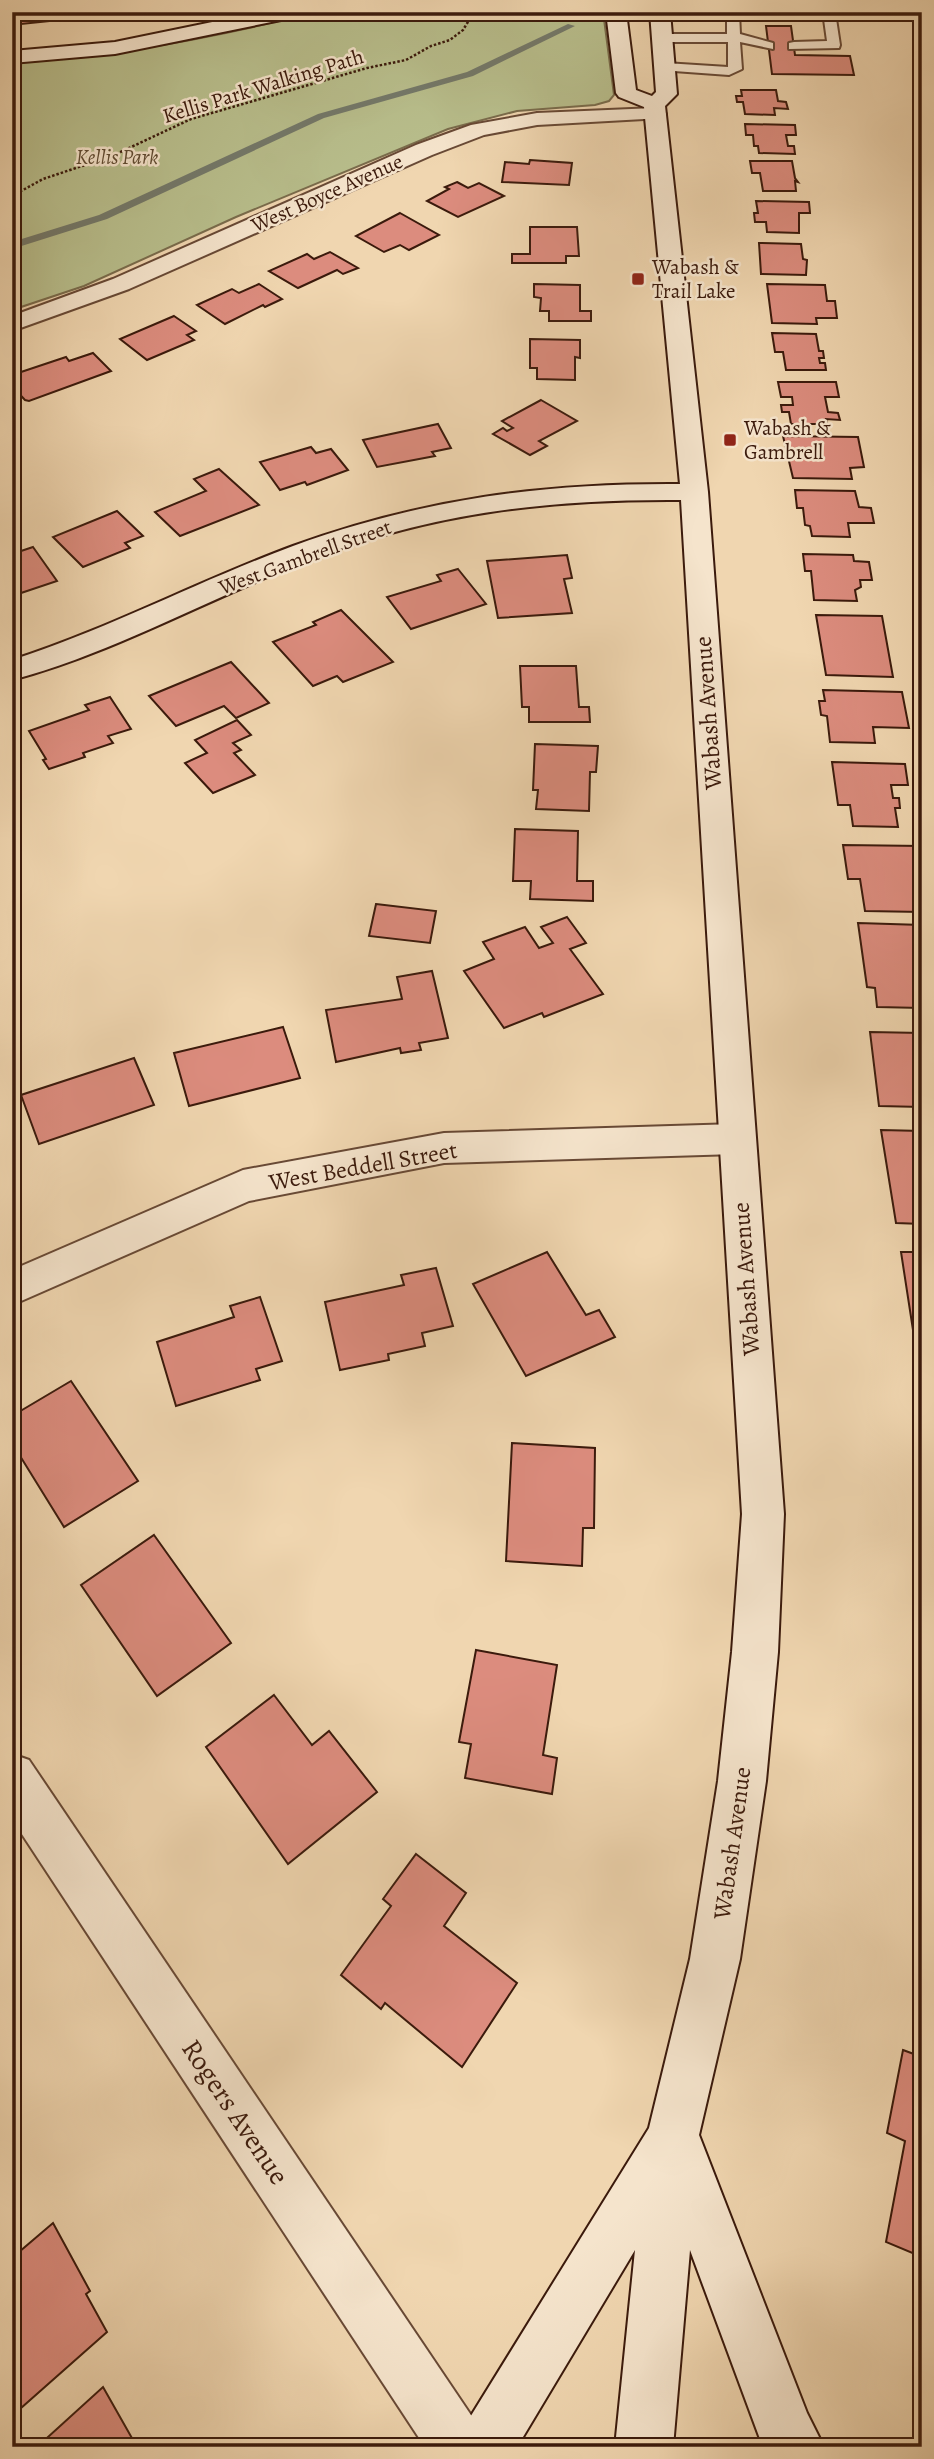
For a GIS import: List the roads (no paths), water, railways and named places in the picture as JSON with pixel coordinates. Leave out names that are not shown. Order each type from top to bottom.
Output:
[{"type":"main road","points":[[12,57],[114,48],[291,12]]},
{"type":"main road","points":[[616,12],[626,93],[655,109]]},
{"type":"main road","name":"Wabash Avenue","points":[[644,2447],[673,2136],[715,1959],[742,1781],[755,1652],[763,1514],[694,492],[655,109],[667,94],[660,12]]},
{"type":"main road","name":"West Boyce Avenue","points":[[12,324],[121,284],[424,150],[479,130],[537,119],[655,109]]},
{"type":"main road","name":"West Gambrell Street","points":[[12,670],[116,632],[264,568],[342,538],[411,519],[551,495],[694,492]]},
{"type":"main road","name":"West Beddell Street","points":[[12,1288],[243,1186],[444,1148],[736,1139]]},
{"type":"main road","name":"Rogers Avenue","points":[[12,1777],[458,2447]]},
{"type":"main road","points":[[484,2447],[673,2136]]},
{"type":"main road","points":[[673,2136],[785,2431],[795,2447]]},
{"type":"lane","points":[[665,68],[735,69],[733,12]]},
{"type":"lane","points":[[794,46],[834,45],[829,12]]},
{"type":"lane","points":[[663,38],[735,38],[768,46]]},
{"type":"waterway","points":[[12,246],[103,217],[321,116],[470,74],[571,26]]},
{"type":"place","name":"Wabash & Trail Lake","points":[[638,279]]},
{"type":"place","name":"Wabash & Gambrell","points":[[730,440]]},
{"type":"park label","name":"Kellis Park","points":[[117,157]]}]
